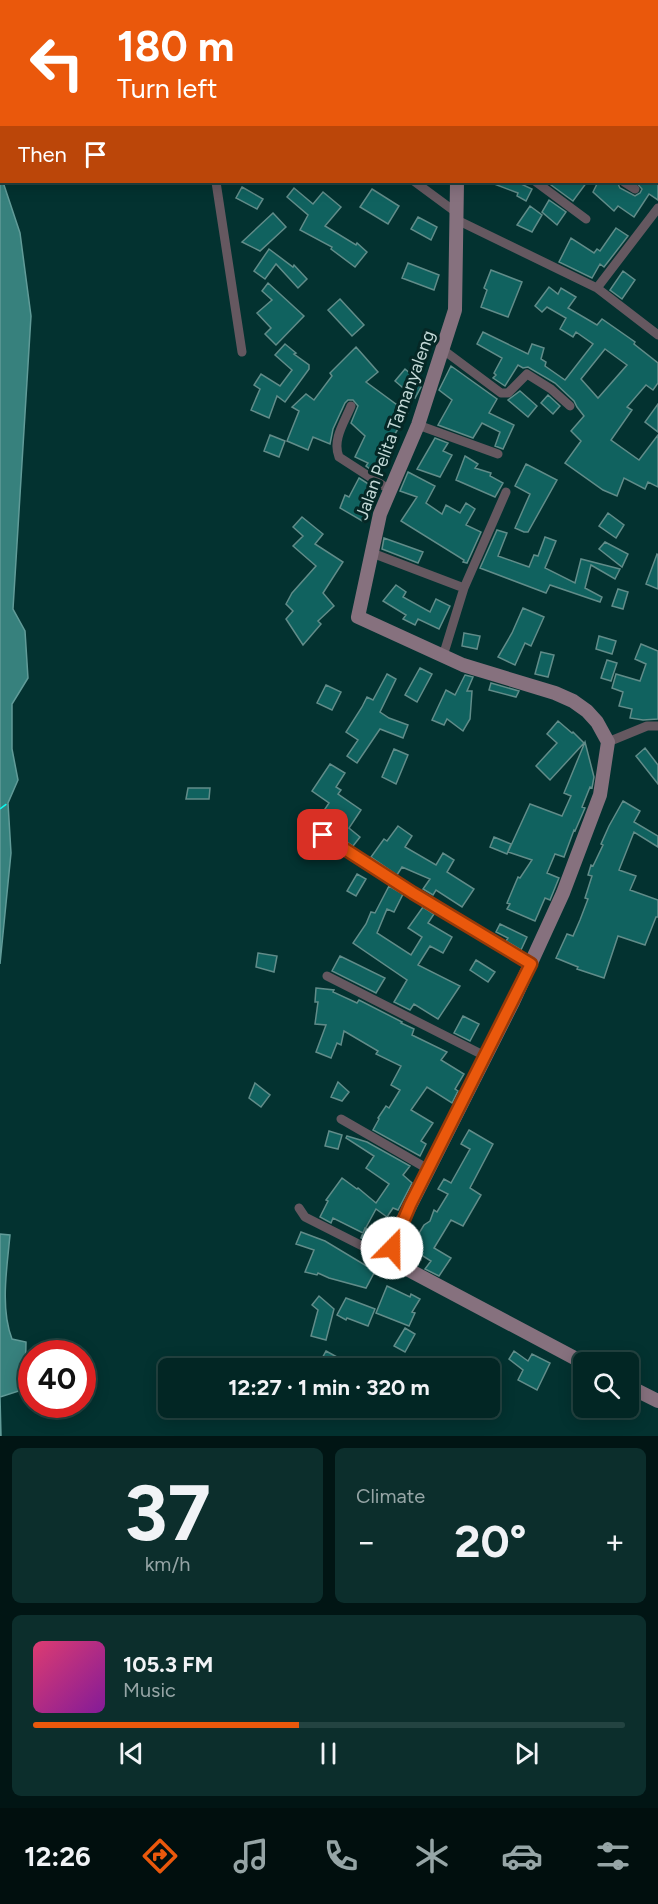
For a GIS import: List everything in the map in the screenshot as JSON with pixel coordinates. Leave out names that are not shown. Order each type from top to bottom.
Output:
[{"type":"street","points":[[216,183],[242,352]]},
{"type":"street","points":[[416,183],[457,217],[597,288],[658,334]]},
{"type":"street","name":"Jalan Pelita Tamanyaleng","points":[[457,183],[455,310],[418,425],[380,514],[358,617],[485,673],[555,693],[573,701],[597,722],[608,742]]},
{"type":"street","points":[[537,183],[586,219]]},
{"type":"street","points":[[626,183],[635,189]]},
{"type":"street","points":[[597,288],[658,208]]},
{"type":"street","points":[[442,349],[501,393],[508,393],[527,374],[544,384],[570,406]]},
{"type":"street","points":[[351,406],[336,440],[335,449],[339,458],[390,490]]},
{"type":"street","points":[[418,425],[498,454]]},
{"type":"street","points":[[444,656],[464,588],[506,492]]},
{"type":"street","points":[[372,553],[464,588]]},
{"type":"street","points":[[390,1260],[395,1236],[531,964],[563,893],[597,804],[608,742],[646,726],[658,726]]},
{"type":"street","points":[[323,835],[413,893],[531,964]]},
{"type":"street","points":[[327,976],[485,1056]]},
{"type":"street","points":[[341,1119],[428,1169]]},
{"type":"street","points":[[299,1208],[305,1216],[573,1357]]},
{"type":"street","points":[[639,1392],[658,1401]]},
{"type":"water","points":[[0,183],[3,183],[20,233],[31,316],[13,609],[25,631],[28,678],[12,704],[12,749],[18,780],[8,803],[11,853],[0,964]]},
{"type":"water","points":[[0,1234],[10,1235],[5,1301],[8,1327],[12,1339],[18,1340],[18,1391],[0,1397]]},
{"type":"building","points":[[492,183],[519,183],[532,189],[526,201],[517,196],[518,193]]},
{"type":"building","points":[[548,183],[586,183],[573,201]]},
{"type":"building","points":[[598,183],[618,183],[620,188],[635,196],[642,189],[637,183],[658,183],[658,200],[649,194],[634,217],[618,206],[614,211],[593,192]]},
{"type":"building","points":[[242,187],[263,199],[257,209],[236,198]]},
{"type":"building","points":[[294,188],[313,204],[323,192],[341,207],[325,226],[356,245],[357,243],[367,252],[355,267],[331,249],[332,247],[300,230],[308,215],[287,197]]},
{"type":"building","points":[[372,189],[399,206],[388,224],[360,207]]},
{"type":"building","points":[[549,200],[566,212],[557,225],[542,212]]},
{"type":"building","points":[[530,206],[542,215],[532,232],[517,225]]},
{"type":"building","points":[[273,213],[286,227],[260,251],[242,242]]},
{"type":"building","points":[[418,217],[437,227],[431,240],[411,229]]},
{"type":"building","points":[[616,228],[628,236],[604,267],[600,264],[592,278],[559,262],[571,238],[594,253],[597,249],[600,251]]},
{"type":"building","points":[[269,249],[293,267],[294,265],[307,279],[298,288],[276,264],[265,279],[254,271]]},
{"type":"building","points":[[408,263],[439,275],[434,290],[402,278]]},
{"type":"building","points":[[491,270],[522,282],[508,317],[481,307],[487,290],[484,288]]},
{"type":"building","points":[[623,271],[635,280],[622,299],[610,290]]},
{"type":"building","points":[[268,283],[304,316],[276,345],[265,334],[271,328],[257,313],[272,300],[262,291]]},
{"type":"building","points":[[549,287],[558,294],[561,288],[576,297],[568,308],[597,325],[602,319],[635,342],[634,344],[658,363],[658,383],[653,390],[646,385],[627,407],[632,410],[611,440],[639,460],[658,435],[658,487],[648,482],[645,489],[624,478],[617,496],[603,490],[565,463],[581,441],[571,431],[584,416],[574,401],[555,383],[528,367],[523,368],[518,365],[505,386],[493,378],[502,358],[477,344],[483,332],[528,354],[532,344],[544,348],[541,359],[546,362],[545,366],[565,380],[593,344],[576,332],[573,337],[560,329],[566,318],[547,307],[542,312],[535,306]],"holes":[[[605,349],[627,365],[598,398],[581,379]]]},
{"type":"building","points":[[340,299],[364,325],[352,336],[328,310]]},
{"type":"building","points":[[285,344],[309,365],[309,369],[285,402],[277,396],[269,418],[251,410],[260,389],[254,385],[261,374],[280,386],[292,370],[275,355]]},
{"type":"building","points":[[356,347],[378,372],[366,382],[408,413],[393,437],[377,474],[366,466],[368,463],[355,457],[365,436],[351,423],[358,406],[353,400],[345,403],[333,429],[330,444],[313,437],[308,450],[287,441],[299,411],[292,407],[306,394],[314,400],[332,376],[330,373]]},
{"type":"building","points":[[451,366],[497,399],[489,413],[514,425],[503,449],[495,446],[500,432],[482,423],[473,438],[438,425],[452,400],[439,390]]},
{"type":"building","points":[[405,369],[417,379],[414,382],[421,387],[415,398],[395,381]]},
{"type":"building","points":[[520,391],[537,406],[528,417],[508,400]]},
{"type":"building","points":[[548,395],[560,406],[553,414],[541,403]]},
{"type":"building","points":[[658,404],[658,432],[645,422]]},
{"type":"building","points":[[270,435],[285,441],[279,457],[264,451]]},
{"type":"building","points":[[435,438],[448,443],[443,451],[452,455],[440,477],[417,469]]},
{"type":"building","points":[[465,456],[478,464],[475,468],[491,473],[490,476],[503,483],[495,497],[456,480]]},
{"type":"building","points":[[526,464],[557,480],[528,532],[524,532],[515,528],[530,494],[515,486]]},
{"type":"building","points":[[408,472],[435,486],[426,503],[442,514],[446,505],[460,513],[466,503],[475,509],[466,525],[481,532],[467,563],[401,521],[417,497],[400,491]]},
{"type":"building","points":[[359,478],[378,490],[368,508],[371,510],[364,522],[340,508],[345,495],[349,497]]},
{"type":"building","points":[[608,513],[624,525],[616,538],[599,526]]},
{"type":"building","points":[[302,517],[323,534],[315,544],[343,562],[323,593],[334,606],[318,621],[321,624],[303,645],[286,619],[293,611],[286,604],[292,593],[316,566],[293,546],[303,536],[293,527]]},
{"type":"building","points":[[497,530],[507,533],[498,556],[529,567],[534,555],[538,556],[545,537],[556,541],[545,568],[575,583],[581,559],[620,569],[615,579],[591,565],[585,588],[602,597],[600,602],[550,585],[546,593],[480,568]]},
{"type":"building","points":[[384,538],[423,552],[418,563],[382,549]]},
{"type":"building","points":[[605,542],[628,554],[622,567],[599,549]]},
{"type":"building","points":[[658,555],[658,589],[646,584]]},
{"type":"building","points":[[396,585],[406,592],[403,597],[430,612],[436,599],[450,606],[439,629],[418,619],[415,625],[403,619],[406,615],[383,601]]},
{"type":"building","points":[[618,589],[628,592],[623,609],[612,606]]},
{"type":"building","points":[[523,608],[544,617],[531,646],[525,643],[515,665],[498,657]]},
{"type":"building","points":[[464,633],[480,636],[477,649],[462,646]]},
{"type":"building","points":[[599,636],[616,641],[612,654],[596,649]]},
{"type":"building","points":[[641,644],[658,651],[658,719],[630,718],[632,709],[619,706],[623,692],[612,688],[616,674],[640,681],[646,664],[635,659]]},
{"type":"building","points":[[541,652],[554,655],[548,677],[535,674]]},
{"type":"building","points":[[607,660],[617,663],[611,681],[601,678]]},
{"type":"building","points":[[420,668],[432,674],[417,702],[405,695]]},
{"type":"building","points":[[387,674],[396,679],[380,712],[408,725],[403,738],[380,729],[357,763],[347,756],[358,740],[346,732],[367,697],[373,700]]},
{"type":"building","points":[[465,675],[473,677],[467,691],[472,691],[470,719],[463,731],[447,719],[444,725],[432,720],[446,690],[455,695]]},
{"type":"building","points":[[491,683],[519,691],[516,697],[489,690]]},
{"type":"building","points":[[326,685],[341,692],[332,710],[317,703]]},
{"type":"building","points":[[558,721],[584,743],[550,780],[536,766],[557,743],[547,734]]},
{"type":"building","points":[[585,742],[594,777],[592,788],[590,787],[582,807],[585,808],[564,857],[555,854],[547,873],[559,878],[550,900],[545,898],[535,921],[507,909],[510,904],[507,903],[518,877],[520,878],[532,860],[508,852],[530,804],[562,816],[571,796],[564,793]]},
{"type":"building","points":[[645,748],[658,765],[658,784],[636,756]]},
{"type":"building","points":[[394,749],[408,755],[396,784],[382,777]]},
{"type":"building","points":[[330,764],[345,773],[336,787],[341,790],[338,794],[361,810],[349,828],[360,837],[353,846],[317,821],[329,803],[312,791]]},
{"type":"building","points":[[188,788],[210,788],[209,799],[186,799]]},
{"type":"building","points":[[623,801],[640,811],[634,822],[658,836],[658,847],[634,832],[619,870],[636,876],[630,890],[658,900],[658,917],[656,917],[645,945],[618,936],[604,978],[577,969],[578,967],[556,958],[567,934],[573,936],[580,920],[588,899],[585,898],[592,876],[588,875],[591,865],[593,866],[609,826]]},
{"type":"building","points":[[398,826],[412,836],[405,847],[436,865],[443,853],[454,860],[447,872],[474,889],[462,907],[436,890],[433,895],[423,889],[430,879],[402,867],[397,875],[371,857],[384,839],[387,841]]},
{"type":"building","points":[[494,837],[511,844],[507,854],[490,847]]},
{"type":"building","points":[[357,874],[366,879],[356,896],[347,891]]},
{"type":"building","points":[[389,886],[403,894],[394,912],[387,909],[377,933],[411,955],[422,937],[408,928],[423,907],[434,914],[428,923],[452,937],[443,953],[430,946],[418,965],[460,986],[438,1019],[414,1004],[410,1010],[394,1002],[407,980],[353,943],[371,912],[375,913]]},
{"type":"building","points":[[500,924],[527,937],[521,950],[506,941],[508,938],[496,932]]},
{"type":"building","points":[[258,953],[277,956],[274,972],[256,967]]},
{"type":"building","points":[[340,956],[385,978],[376,993],[332,971]]},
{"type":"building","points":[[476,960],[495,972],[488,982],[470,970]]},
{"type":"building","points":[[316,988],[334,990],[333,992],[357,1003],[359,1000],[402,1022],[414,1029],[412,1035],[447,1052],[441,1060],[464,1074],[455,1089],[458,1091],[452,1103],[427,1087],[411,1110],[433,1123],[421,1141],[426,1144],[420,1156],[373,1130],[386,1106],[389,1108],[400,1090],[391,1085],[401,1066],[376,1054],[378,1051],[344,1031],[341,1045],[337,1043],[331,1058],[316,1052],[326,1025],[315,1024],[318,1002],[315,1002]]},
{"type":"building","points":[[463,1016],[479,1024],[470,1041],[454,1033]]},
{"type":"building","points":[[338,1082],[349,1092],[342,1101],[331,1097]]},
{"type":"building","points":[[255,1083],[270,1095],[261,1107],[249,1098]]},
{"type":"building","points":[[469,1130],[493,1144],[470,1188],[481,1195],[463,1226],[451,1220],[434,1248],[451,1258],[439,1276],[425,1269],[431,1261],[410,1248],[424,1225],[430,1221],[434,1210],[437,1212],[448,1194],[438,1189],[444,1179],[451,1183],[470,1149],[461,1144]]},
{"type":"building","points":[[329,1131],[342,1135],[338,1149],[325,1146]]},
{"type":"building","points":[[347,1136],[367,1142],[410,1166],[403,1175],[412,1183],[398,1210],[393,1208],[387,1217],[376,1209],[363,1233],[333,1218],[331,1223],[320,1217],[328,1201],[326,1200],[342,1178],[376,1203],[389,1184],[366,1168],[374,1156],[346,1138]]},
{"type":"building","points":[[365,1228],[386,1239],[381,1248],[361,1238]]},
{"type":"building","points":[[301,1232],[325,1241],[375,1271],[366,1288],[318,1273],[317,1275],[305,1272],[314,1250],[296,1244]]},
{"type":"building","points":[[387,1286],[410,1297],[411,1294],[420,1299],[412,1312],[415,1313],[409,1326],[376,1313]]},
{"type":"building","points":[[319,1296],[334,1309],[326,1340],[311,1336],[318,1310],[312,1305]]},
{"type":"building","points":[[346,1298],[375,1309],[368,1326],[337,1315]]},
{"type":"building","points":[[405,1328],[415,1334],[405,1352],[394,1346]]},
{"type":"building","points":[[326,1351],[339,1358],[322,1358]]},
{"type":"building","points":[[514,1351],[528,1361],[532,1354],[550,1363],[537,1390],[518,1380],[523,1370],[509,1359]]},
{"type":"ferry route","points":[[0,809],[8,803]]},
{"type":"route","points":[[323,835],[413,893],[531,964],[410,1205],[395,1236],[392,1248]]}]
